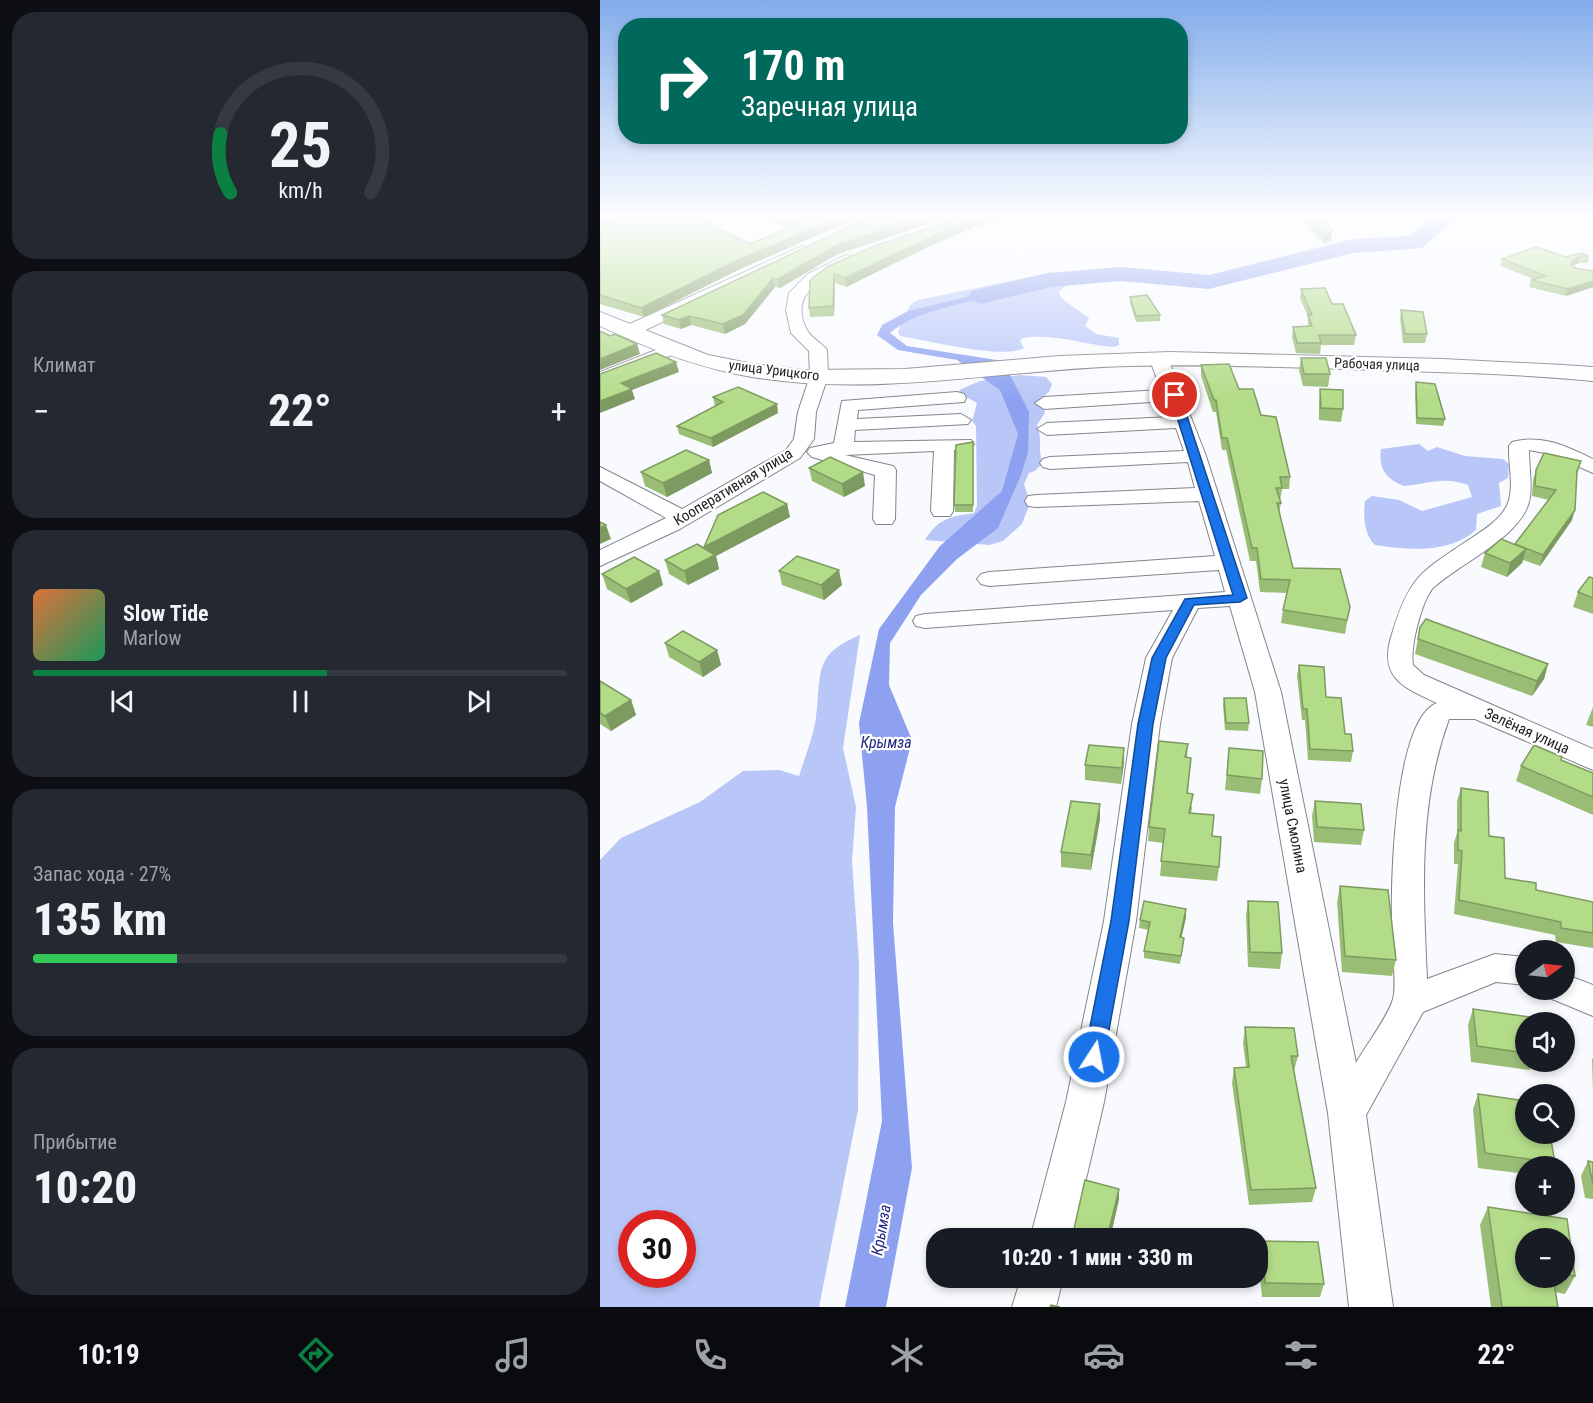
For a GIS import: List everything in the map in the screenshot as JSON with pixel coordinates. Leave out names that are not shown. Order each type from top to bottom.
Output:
[{"type":"main road","name":"улица Урицкого","points":[[600,318],[670,349],[704,360],[734,366],[819,376],[958,372],[1053,364]]},
{"type":"main road","name":"Рабочая улица","points":[[1053,364],[1159,360],[1479,367],[1593,374]]},
{"type":"street","points":[[629,331],[742,278]]},
{"type":"street","points":[[812,278],[797,293],[794,310],[799,333],[818,350],[819,376]]},
{"type":"street","points":[[600,378],[670,349]]},
{"type":"street","name":"улица Смолина","points":[[1159,360],[1196,456],[1268,692],[1347,1113],[1371,1307]]},
{"type":"street","name":"Кооперативная улица","points":[[600,559],[681,518],[810,446],[807,412],[819,376]]},
{"type":"street","points":[[838,449],[843,447],[847,408],[853,403],[957,398]]},
{"type":"street","points":[[1044,403],[1179,409]]},
{"type":"street","points":[[1047,429],[1179,409]]},
{"type":"street","points":[[845,425],[961,420]]},
{"type":"street","name":"Зелёная улица","points":[[1593,467],[1546,445],[1536,443],[1519,446],[1519,500],[1515,512],[1501,526],[1423,584],[1414,602],[1398,659],[1406,677],[1593,760]]},
{"type":"street","points":[[810,446],[838,449],[954,445],[942,511]]},
{"type":"street","points":[[810,446],[860,466],[886,470],[884,519]]},
{"type":"street","points":[[1050,463],[1196,456]]},
{"type":"street","points":[[600,474],[681,518]]},
{"type":"street","points":[[1036,501],[1207,494]]},
{"type":"street","points":[[989,579],[1229,562]]},
{"type":"street","points":[[925,621],[1240,598]]},
{"type":"street","points":[[1054,1228],[1085,1102],[1120,921],[1146,724],[1159,658],[1190,602]]},
{"type":"street","points":[[1347,1113],[1410,1001],[1407,874],[1415,794],[1425,749],[1437,713],[1449,708],[1472,707]]},
{"type":"street","points":[[1410,1001],[1495,968],[1515,970]]},
{"type":"street","points":[[1575,994],[1593,1001]]},
{"type":"street","points":[[1035,1307],[1040,1288]]},
{"type":"shaded area","points":[[1025,278],[1066,278],[1069,282],[1059,292],[1061,298],[1089,318],[1085,326],[1096,334],[1119,338],[1119,345],[1113,347],[1056,338],[1033,337],[1023,338],[1020,341],[1024,348],[999,352],[900,336],[898,331],[910,305],[918,300]]},
{"type":"shaded area","points":[[1019,375],[1046,377],[1052,384],[1049,392],[1040,400],[1045,413],[1037,425],[1043,463],[1035,471],[1029,473],[1024,484],[1030,503],[1022,524],[1003,541],[989,545],[925,540],[940,523],[974,513],[977,506],[976,426],[972,421],[977,403],[961,394],[959,390],[980,381]]},
{"type":"shaded area","points":[[1419,444],[1428,451],[1437,447],[1465,456],[1503,459],[1509,464],[1508,478],[1499,483],[1501,506],[1477,514],[1476,530],[1465,538],[1441,547],[1414,549],[1375,545],[1366,530],[1364,518],[1365,501],[1372,496],[1399,500],[1422,511],[1472,497],[1468,485],[1459,482],[1443,481],[1404,486],[1388,476],[1382,468],[1381,449]]},
{"type":"shaded area","points":[[860,635],[843,748],[856,807],[852,861],[859,963],[858,1110],[819,1307],[600,1307],[600,860],[621,838],[700,802],[743,771],[779,770],[799,776],[815,725],[822,667],[834,650]]},
{"type":"water","name":"Крымза","points":[[1029,282],[1036,286],[958,304],[919,316],[890,333],[907,346],[1003,361],[1029,412],[1028,452],[1021,475],[998,528],[957,559],[921,595],[890,643],[889,685],[912,740],[895,807],[893,923],[912,1168],[886,1307],[845,1307],[882,1121],[867,807],[859,723],[879,629],[940,546],[1002,491],[1018,434],[1000,390],[957,360],[898,350],[877,335],[882,325],[908,311]]},
{"type":"building","points":[[600,278],[702,278],[641,308],[600,295]]},
{"type":"building","points":[[741,278],[780,278],[773,278],[743,315],[723,324],[689,316],[679,320],[662,315]]},
{"type":"building","points":[[813,278],[834,278],[833,306],[809,308],[810,281]]},
{"type":"building","points":[[1593,278],[1593,281],[1568,289],[1531,280]]},
{"type":"building","points":[[1325,288],[1332,304],[1343,304],[1356,335],[1319,335],[1321,343],[1297,343],[1293,327],[1312,326],[1308,315],[1312,315],[1301,289]]},
{"type":"building","points":[[1147,295],[1160,315],[1136,316],[1130,297]]},
{"type":"building","points":[[1401,310],[1423,312],[1427,334],[1405,334]]},
{"type":"building","points":[[600,331],[610,336],[615,334],[637,344],[600,359]]},
{"type":"building","points":[[656,353],[676,362],[621,383],[632,389],[600,401],[600,374]]},
{"type":"building","points":[[1301,358],[1326,358],[1330,374],[1304,374]]},
{"type":"building","points":[[1229,364],[1239,389],[1253,389],[1261,415],[1276,417],[1290,477],[1280,477],[1282,488],[1276,488],[1281,503],[1277,503],[1293,568],[1340,569],[1350,607],[1347,620],[1283,610],[1290,580],[1261,579],[1257,548],[1252,548],[1227,438],[1222,438],[1216,400],[1214,400],[1201,365]]},
{"type":"building","points":[[1416,382],[1435,384],[1445,419],[1417,418]]},
{"type":"building","points":[[738,387],[777,404],[711,438],[677,426],[723,402],[713,397]]},
{"type":"building","points":[[1320,389],[1343,390],[1343,409],[1321,408]]},
{"type":"building","points":[[973,442],[973,505],[954,505],[956,445]]},
{"type":"building","points":[[686,450],[709,460],[663,483],[641,472]]},
{"type":"building","points":[[1544,453],[1581,461],[1577,471],[1575,510],[1543,555],[1515,544],[1556,490],[1535,486],[1536,470]]},
{"type":"building","points":[[830,457],[863,472],[842,484],[809,468]]},
{"type":"building","points":[[763,492],[787,504],[704,547],[718,515]]},
{"type":"building","points":[[1501,539],[1526,549],[1510,563],[1485,553]]},
{"type":"building","points":[[697,544],[715,555],[684,571],[665,560]]},
{"type":"building","points":[[797,556],[839,570],[821,585],[779,571]]},
{"type":"building","points":[[634,557],[659,571],[626,589],[602,574]]},
{"type":"building","points":[[1589,577],[1593,578],[1593,598],[1578,592]]},
{"type":"building","points":[[1426,619],[1548,664],[1537,681],[1418,639],[1420,627]]},
{"type":"building","points":[[683,631],[717,650],[699,662],[665,643]]},
{"type":"building","points":[[1299,665],[1324,667],[1326,697],[1341,698],[1345,734],[1351,734],[1353,751],[1310,749],[1307,709],[1303,709]]},
{"type":"building","points":[[600,681],[631,700],[605,716],[600,713]]},
{"type":"building","points":[[1224,698],[1246,698],[1249,723],[1226,723]]},
{"type":"building","points":[[1159,741],[1188,744],[1185,757],[1191,758],[1187,793],[1193,794],[1189,813],[1214,815],[1212,836],[1221,837],[1219,867],[1161,861],[1165,829],[1149,827]]},
{"type":"building","points":[[1089,745],[1124,748],[1122,768],[1085,765]]},
{"type":"building","points":[[1534,745],[1562,757],[1561,760],[1593,773],[1593,797],[1521,766]]},
{"type":"building","points":[[1229,748],[1263,751],[1262,779],[1227,775]]},
{"type":"building","points":[[1461,788],[1488,792],[1489,836],[1504,838],[1505,878],[1536,883],[1536,890],[1593,902],[1593,933],[1561,928],[1561,922],[1459,900],[1462,851],[1458,850],[1458,830],[1461,831]]},
{"type":"building","points":[[1071,801],[1100,804],[1091,855],[1061,852]]},
{"type":"building","points":[[1315,801],[1361,804],[1364,830],[1317,827]]},
{"type":"building","points":[[1340,886],[1388,890],[1396,960],[1345,956]]},
{"type":"building","points":[[1144,901],[1186,909],[1180,937],[1184,938],[1181,956],[1144,951],[1150,922],[1140,920]]},
{"type":"building","points":[[1248,901],[1278,902],[1282,953],[1250,952]]},
{"type":"building","points":[[1473,1009],[1515,1015],[1515,1051],[1477,1046]]},
{"type":"building","points":[[1245,1027],[1294,1028],[1298,1056],[1291,1056],[1316,1188],[1251,1190],[1234,1068],[1249,1067]]},
{"type":"building","points":[[1478,1094],[1515,1099],[1515,1144],[1552,1144],[1554,1156],[1515,1157],[1485,1153]]},
{"type":"building","points":[[1588,1161],[1593,1162],[1593,1184]]},
{"type":"building","points":[[1085,1180],[1119,1189],[1109,1228],[1074,1228]]},
{"type":"building","points":[[1488,1207],[1515,1211],[1515,1216],[1547,1216],[1567,1219],[1568,1228],[1515,1228],[1515,1288],[1555,1288],[1558,1307],[1502,1307]]},
{"type":"building","points":[[1268,1241],[1318,1242],[1324,1284],[1268,1283]]},
{"type":"waterway","name":"Крымза","points":[[981,296],[1027,287],[1048,280],[1072,278]]},
{"type":"waterway","name":"Крымза","points":[[1165,278],[1209,282],[1225,278]]},
{"type":"route","points":[[1094,1057],[1120,921],[1146,724],[1159,658],[1190,602],[1240,598],[1175,395]]}]
